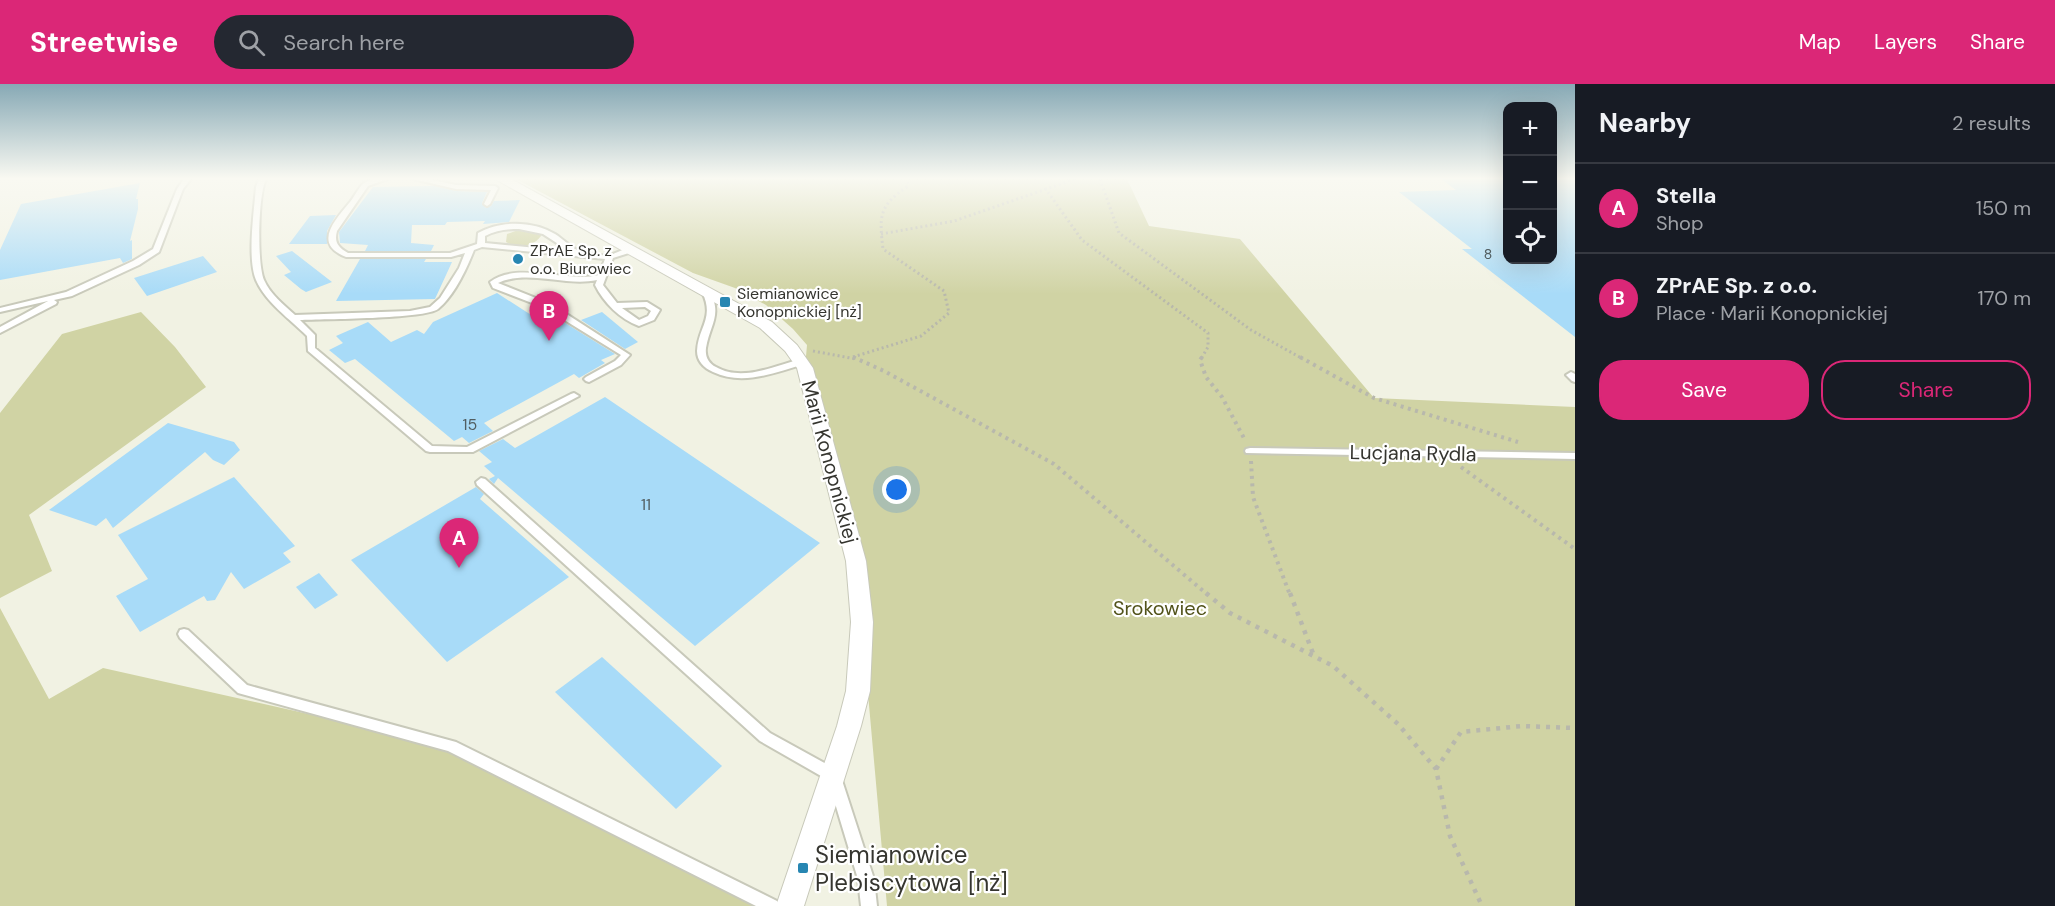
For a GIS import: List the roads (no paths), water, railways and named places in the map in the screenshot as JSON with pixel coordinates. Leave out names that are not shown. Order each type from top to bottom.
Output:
[{"type":"street","name":"Marii Konopnickiej","points":[[570,217],[766,325],[796,355],[812,389],[856,561],[862,622],[858,691],[834,776],[790,906]]},
{"type":"lane","points":[[0,330],[69,293],[136,263],[156,250],[169,217]]},
{"type":"lane","points":[[258,217],[257,258],[260,279],[272,296],[311,335],[311,349],[430,449],[469,450],[574,396]]},
{"type":"lane","points":[[341,217],[332,232],[331,243],[335,250],[346,255],[451,255],[481,245],[610,257],[629,250]]},
{"type":"lane","points":[[481,245],[481,235],[490,229],[529,226],[546,231],[578,254]]},
{"type":"lane","points":[[294,318],[410,313],[433,309],[443,300],[463,268],[471,248]]},
{"type":"lane","points":[[610,257],[598,285],[602,293],[616,306]]},
{"type":"lane","points":[[589,379],[618,363],[626,355],[549,306],[496,286],[494,282],[500,278],[520,276],[579,280],[603,276]]},
{"type":"lane","points":[[706,292],[712,302],[713,311],[702,348],[705,363],[726,374],[738,375],[769,372],[796,355]]},
{"type":"lane","points":[[0,310],[69,293]]},
{"type":"lane","name":"Lucjana Rydla","points":[[1250,451],[1575,456]]},
{"type":"lane","points":[[481,482],[765,737],[834,776],[866,879],[869,906]]},
{"type":"lane","points":[[184,634],[243,689],[451,746],[772,906]]},
{"type":"place","name":"ZPrAE Sp. z o.o. Biurowiec","points":[[518,259]]},
{"type":"place","name":"Siemianowice Konopnickiej [nż]","points":[[725,302]]},
{"type":"place","name":"ZPrAE Sp. z o.o.","points":[[549,341]]},
{"type":"place","name":"Stella","points":[[459,568]]},
{"type":"place","name":"Siemianowice Plebiscytowa [nż]","points":[[803,868]]},
{"type":"park label","name":"Srokowiec","points":[[1160,608]]}]
